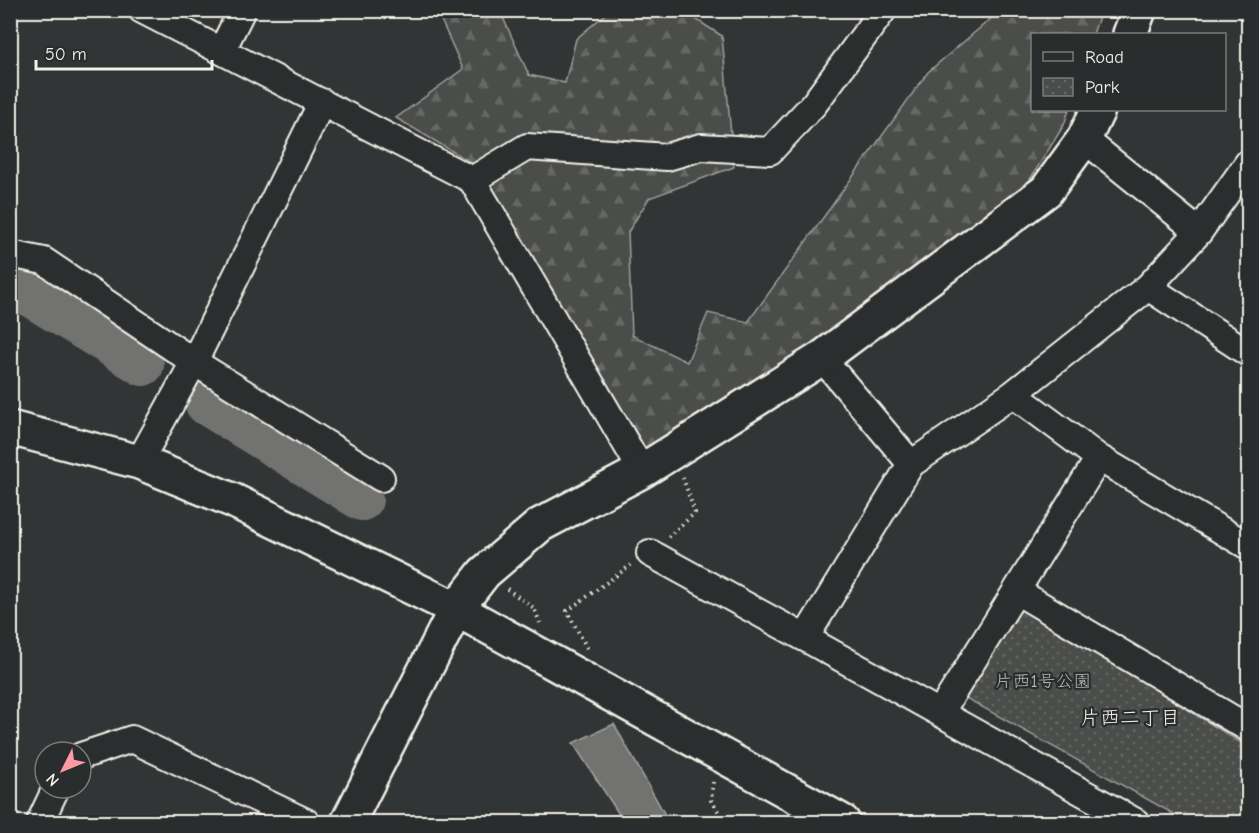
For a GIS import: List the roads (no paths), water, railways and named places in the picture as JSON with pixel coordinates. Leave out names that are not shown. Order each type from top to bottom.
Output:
[{"type":"street","points":[[142,10],[472,180],[642,471]]},
{"type":"street","points":[[222,50],[242,10]]},
{"type":"street","points":[[472,180],[527,147],[666,157],[701,147],[770,151],[814,104],[883,10]]},
{"type":"street","points":[[1130,33],[1139,10]]},
{"type":"street","points":[[139,462],[194,362],[322,102]]},
{"type":"street","points":[[348,822],[456,609],[484,573],[540,525],[642,471],[822,357],[1046,191],[1084,139],[1098,111]]},
{"type":"street","points":[[1084,139],[1199,232]]},
{"type":"street","points":[[805,638],[911,464],[1013,394],[1148,287],[1199,232],[1248,163]]},
{"type":"street","points":[[10,254],[44,261],[194,362],[381,478]]},
{"type":"street","points":[[1148,287],[1248,353]]},
{"type":"street","points":[[822,357],[911,464]]},
{"type":"street","points":[[1013,394],[1099,458],[1248,546]]},
{"type":"street","points":[[10,428],[139,462],[232,500],[456,609],[843,822]]},
{"type":"street","points":[[940,713],[1018,592],[1099,458]]},
{"type":"street","points":[[650,553],[1136,822]]},
{"type":"street","points":[[1018,592],[1248,729]]},
{"type":"street","points":[[93,752],[132,740],[306,822]]},
{"type":"street","points":[[40,822],[50,800]]},
{"type":"waterway","points":[[10,289],[24,292],[143,365]]},
{"type":"waterway","points":[[206,404],[362,500]]},
{"type":"district","name":"片西二丁目","points":[[1130,717]]},
{"type":"park label","name":"片西1号公園","points":[[1043,681]]}]
